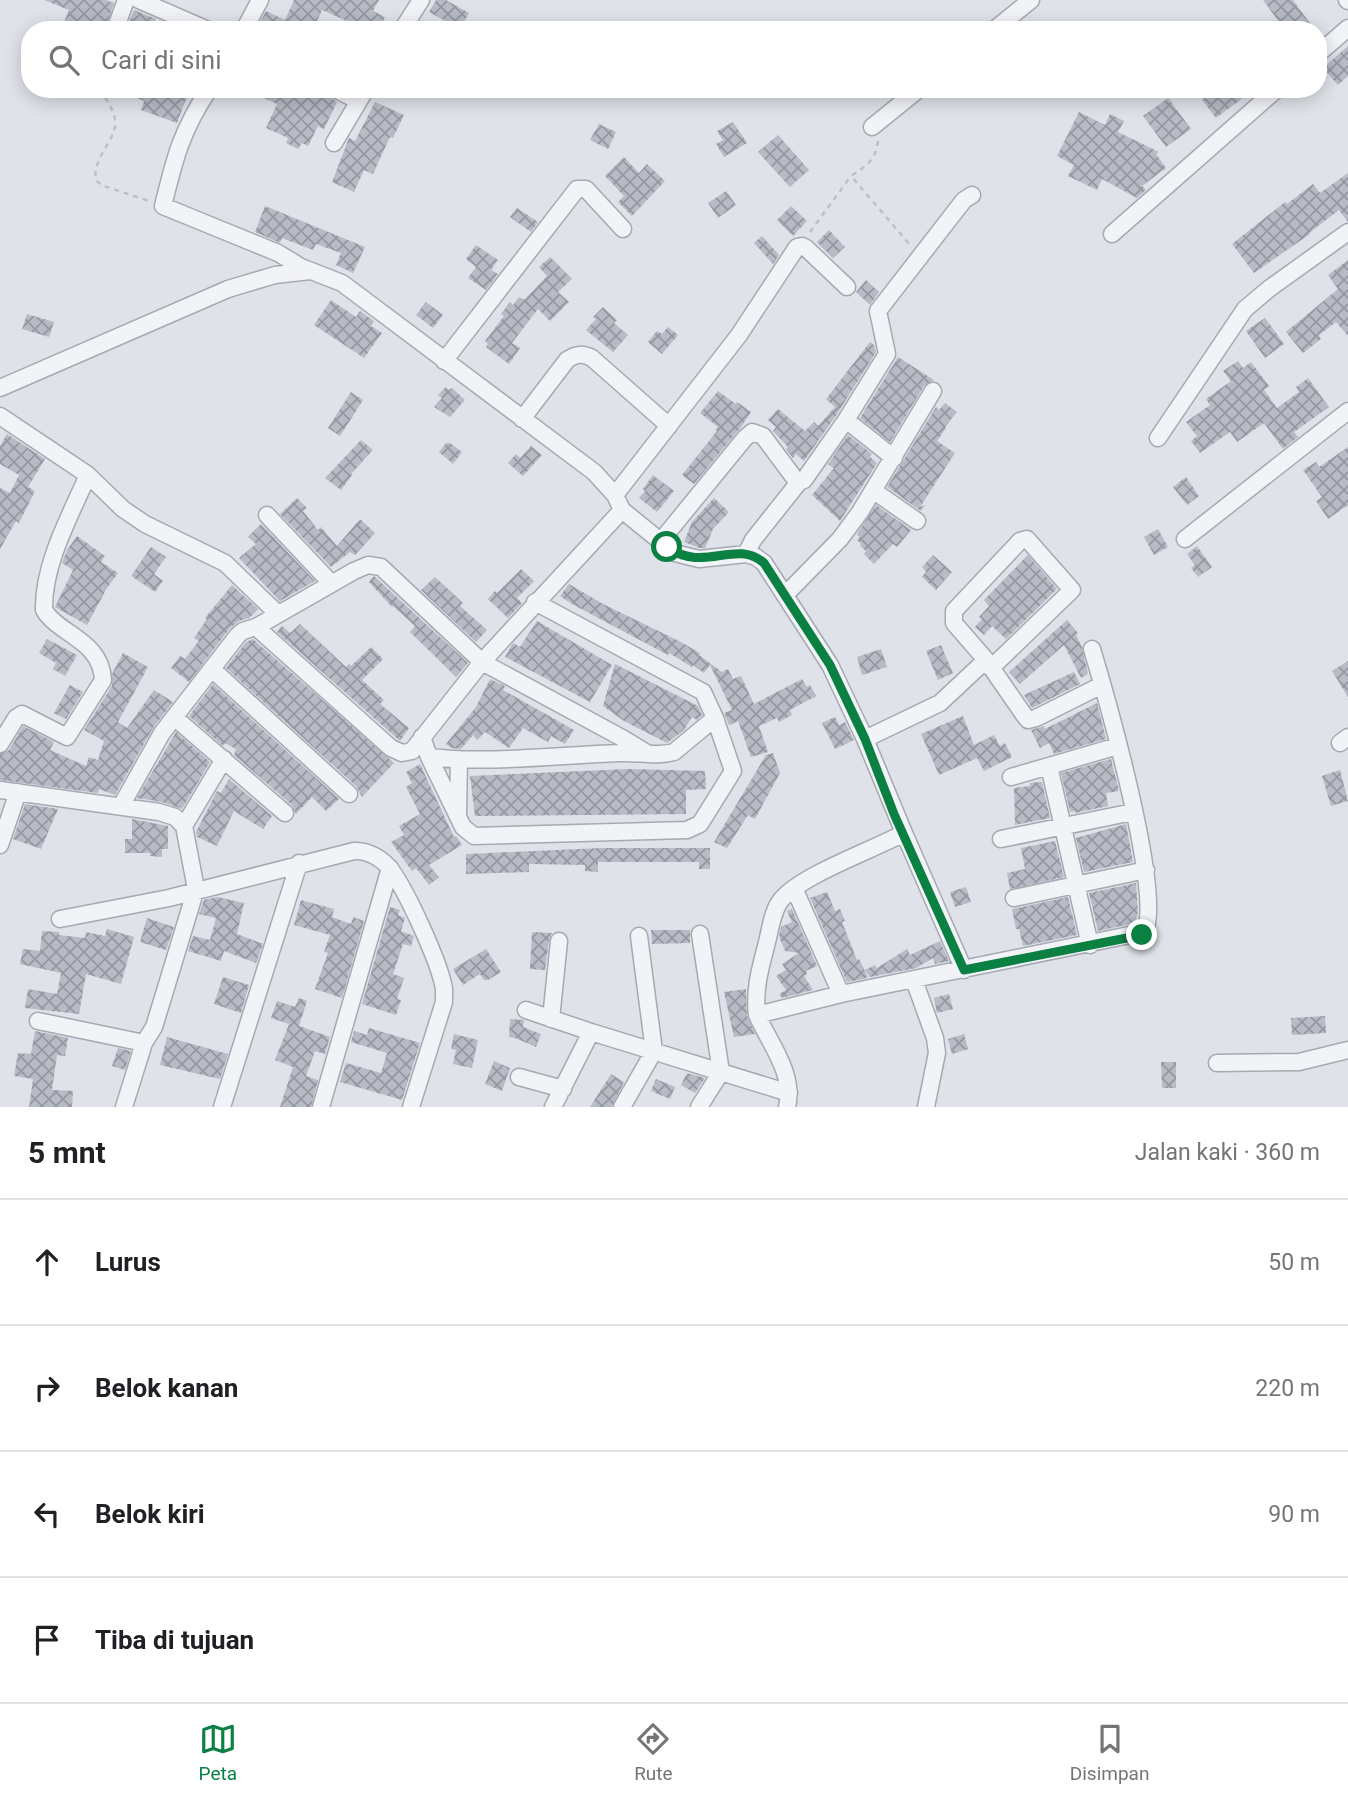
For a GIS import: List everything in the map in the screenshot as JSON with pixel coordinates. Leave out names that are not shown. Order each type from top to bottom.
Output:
[{"type":"street","points":[[118,21],[126,0]]},
{"type":"street","points":[[139,0],[187,21]]},
{"type":"street","points":[[249,21],[260,0]]},
{"type":"street","points":[[408,21],[421,0]]},
{"type":"street","points":[[1004,21],[1031,0]]},
{"type":"street","points":[[1327,46],[1348,28]]},
{"type":"street","points":[[203,98],[179,144],[163,206],[278,253],[355,291],[594,472],[618,502],[675,553],[690,558],[746,554],[764,563],[830,665],[865,739],[894,814],[964,970]]},
{"type":"street","points":[[334,143],[360,98]]},
{"type":"street","points":[[872,127],[908,98]]},
{"type":"street","points":[[1112,233],[1268,98]]},
{"type":"street","points":[[444,361],[577,189],[586,189],[623,229]]},
{"type":"street","points":[[746,554],[753,540],[799,482],[804,480],[887,354],[878,311],[964,200],[972,195]]},
{"type":"street","points":[[1158,438],[1245,309],[1348,232]]},
{"type":"street","points":[[256,627],[397,752],[412,751],[482,662],[618,502],[669,426],[739,335],[800,246],[806,248],[847,287]]},
{"type":"street","points":[[0,388],[228,289],[275,275],[310,271]]},
{"type":"street","points":[[522,419],[567,360],[580,354],[592,358],[669,426]]},
{"type":"street","points":[[785,595],[840,539],[874,491],[933,391]]},
{"type":"street","points":[[1185,539],[1348,411]]},
{"type":"street","points":[[0,416],[88,475],[123,509],[145,524],[225,563],[278,614]]},
{"type":"street","points":[[846,420],[894,458]]},
{"type":"street","points":[[660,542],[744,438],[752,432],[763,436],[799,482]]},
{"type":"street","points":[[0,744],[16,718],[22,714],[67,737],[103,680],[101,668],[86,643],[48,616],[44,610],[50,573],[61,538],[88,475]]},
{"type":"street","points":[[874,491],[917,522]]},
{"type":"street","points":[[267,515],[331,583]]},
{"type":"street","points":[[865,739],[940,703],[988,664],[1072,590],[1027,539],[1020,541],[954,611],[956,627],[988,664],[1030,720],[1102,685]]},
{"type":"street","points":[[121,806],[156,743],[174,717],[243,631],[256,627],[331,583],[368,565],[381,567],[482,662],[647,753]]},
{"type":"street","points":[[422,737],[465,831],[480,836],[694,829],[700,824],[733,771],[705,695],[697,687],[535,602]]},
{"type":"street","points":[[757,1015],[841,994],[1142,935],[1149,921],[1146,870],[1118,746],[1092,649]]},
{"type":"street","points":[[213,670],[349,794]]},
{"type":"street","points":[[174,717],[285,813]]},
{"type":"street","points":[[429,757],[459,759],[662,754],[674,751],[715,718]]},
{"type":"street","points":[[1011,777],[1118,746]]},
{"type":"street","points":[[124,1107],[144,1043],[154,1027],[196,889],[184,826],[224,759]]},
{"type":"street","points":[[458,815],[459,759]]},
{"type":"street","points":[[1049,766],[1090,945]]},
{"type":"street","points":[[0,790],[167,814],[184,826]]},
{"type":"street","points":[[0,845],[18,792]]},
{"type":"street","points":[[1000,839],[1133,812]]},
{"type":"street","points":[[526,1010],[721,1072],[788,1100],[785,1073],[757,1015],[758,978],[780,900],[794,888],[904,834]]},
{"type":"street","points":[[60,919],[169,898],[299,863],[359,850],[368,851],[390,868],[410,904],[443,981],[445,995],[411,1107]]},
{"type":"street","points":[[222,1107],[299,863]]},
{"type":"street","points":[[321,1107],[390,868]]},
{"type":"street","points":[[1014,898],[1146,870]]},
{"type":"street","points":[[794,888],[841,994]]},
{"type":"street","points":[[699,1107],[721,1072],[700,934]]},
{"type":"street","points":[[622,1107],[654,1051],[639,936]]},
{"type":"street","points":[[551,1018],[559,941]]},
{"type":"street","points":[[914,980],[935,1038],[937,1053],[926,1107]]},
{"type":"street","points":[[38,1021],[144,1043]]},
{"type":"street","points":[[553,1107],[591,1032]]},
{"type":"street","points":[[1217,1063],[1299,1062],[1348,1050]]},
{"type":"street","points":[[519,1077],[563,1089]]},
{"type":"path","points":[[105,98],[116,123],[96,166],[96,180],[102,185],[163,206]]},
{"type":"path","points":[[800,246],[850,176],[870,163],[877,151],[878,140],[872,127]]},
{"type":"path","points":[[850,176],[920,256]]},
{"type":"building","points":[[44,0],[106,0],[114,3],[108,21],[65,21],[69,10]]},
{"type":"building","points":[[294,0],[379,0],[373,11],[385,17],[383,21],[347,21],[322,10],[317,21],[261,21],[266,11],[285,20]]},
{"type":"building","points":[[436,0],[446,0],[469,13],[464,21],[445,21],[429,12]]},
{"type":"building","points":[[1263,0],[1293,0],[1308,21],[1278,21]]},
{"type":"building","points":[[134,10],[156,19],[155,21],[130,21]]},
{"type":"building","points":[[1348,46],[1348,76],[1338,85],[1327,73],[1327,64]]},
{"type":"building","points":[[137,98],[187,98],[177,123],[141,110],[144,101]]},
{"type":"building","points":[[264,98],[331,98],[337,102],[324,129],[318,126],[308,146],[302,143],[298,149],[286,143],[288,138],[266,128],[277,104]]},
{"type":"building","points":[[1168,98],[1191,129],[1166,147],[1143,116]]},
{"type":"building","points":[[1205,98],[1243,98],[1216,118],[1202,100]]},
{"type":"building","points":[[375,102],[404,115],[393,138],[390,137],[373,174],[364,170],[354,192],[332,182],[349,138],[355,141]]},
{"type":"building","points":[[1079,112],[1105,125],[1110,114],[1124,121],[1118,132],[1159,152],[1156,154],[1166,168],[1142,186],[1146,190],[1137,198],[1102,179],[1097,190],[1068,176],[1074,165],[1057,156]]},
{"type":"building","points":[[733,122],[747,143],[724,157],[716,144],[723,140],[717,131]]},
{"type":"building","points":[[599,124],[616,132],[608,149],[590,140]]},
{"type":"building","points":[[778,135],[809,170],[790,187],[758,152]]},
{"type":"building","points":[[624,157],[639,173],[647,164],[665,181],[632,216],[618,202],[624,196],[605,176]]},
{"type":"building","points":[[1348,173],[1348,222],[1339,210],[1254,273],[1232,244],[1285,202],[1287,204],[1313,184],[1320,193]]},
{"type":"building","points":[[726,191],[736,205],[718,218],[708,203]]},
{"type":"building","points":[[265,206],[365,247],[353,273],[336,265],[341,253],[316,244],[313,250],[282,238],[280,243],[255,232]]},
{"type":"building","points":[[791,206],[807,221],[793,236],[777,220]]},
{"type":"building","points":[[517,208],[538,222],[531,232],[510,217]]},
{"type":"building","points":[[829,230],[845,247],[833,258],[817,242]]},
{"type":"building","points":[[762,236],[779,255],[773,264],[754,243]]},
{"type":"building","points":[[476,245],[498,260],[491,270],[498,274],[486,290],[468,278],[476,267],[466,259]]},
{"type":"building","points":[[550,257],[572,279],[558,292],[569,302],[550,321],[538,309],[512,343],[520,348],[509,364],[486,347],[488,344],[485,341],[504,316],[501,314],[510,302],[513,305],[519,297],[524,300],[547,276],[539,267]]},
{"type":"building","points":[[1348,260],[1348,336],[1336,322],[1319,335],[1321,339],[1303,353],[1286,332],[1338,289],[1328,275]]},
{"type":"building","points":[[866,280],[879,292],[870,305],[856,292]]},
{"type":"building","points":[[331,300],[356,317],[360,311],[374,321],[371,326],[382,333],[364,358],[314,325]]},
{"type":"building","points":[[426,302],[443,315],[433,328],[416,315]]},
{"type":"building","points":[[603,307],[617,320],[614,323],[628,335],[613,352],[586,330]]},
{"type":"building","points":[[27,314],[54,322],[49,337],[22,329]]},
{"type":"building","points":[[1265,318],[1284,344],[1265,358],[1246,331]]},
{"type":"building","points":[[668,327],[678,335],[662,354],[648,342],[657,331],[662,334]]},
{"type":"building","points":[[870,342],[876,352],[837,414],[804,461],[796,454],[793,458],[786,449],[788,447],[773,431],[776,427],[768,420],[778,409],[805,431],[814,422],[818,426],[835,407],[826,399]]},
{"type":"building","points":[[898,357],[934,380],[924,386],[890,442],[860,418]]},
{"type":"building","points":[[1238,361],[1243,368],[1251,362],[1269,386],[1264,390],[1277,408],[1299,392],[1296,387],[1308,378],[1329,407],[1294,432],[1298,437],[1283,449],[1264,423],[1237,442],[1230,432],[1200,453],[1191,441],[1197,436],[1186,422],[1210,405],[1206,399],[1231,381],[1223,371]]},
{"type":"building","points":[[446,387],[449,390],[452,388],[465,400],[450,417],[434,407],[442,398],[438,395]]},
{"type":"building","points":[[718,391],[751,412],[694,484],[682,475],[717,431],[715,430],[718,427],[700,413]]},
{"type":"building","points":[[351,392],[363,400],[340,436],[328,428]]},
{"type":"building","points":[[945,403],[957,412],[937,441],[955,453],[920,507],[925,505],[921,511],[887,487],[936,407],[939,410]]},
{"type":"building","points":[[7,434],[45,459],[28,487],[35,491],[19,523],[16,521],[0,549],[0,488],[10,493],[19,475],[0,464],[0,446]]},
{"type":"building","points":[[848,435],[872,454],[870,457],[877,463],[840,521],[812,495],[834,468],[828,464]]},
{"type":"building","points":[[361,440],[373,450],[351,474],[341,490],[325,478]]},
{"type":"building","points":[[446,443],[462,452],[453,464],[439,452]]},
{"type":"building","points":[[531,446],[542,455],[523,476],[508,463],[516,454],[520,458]]},
{"type":"building","points":[[1348,447],[1348,505],[1328,519],[1316,501],[1322,497],[1303,470],[1316,462],[1319,467]]},
{"type":"building","points":[[653,475],[674,491],[657,512],[639,498]]},
{"type":"building","points":[[1186,477],[1199,496],[1187,505],[1173,487]]},
{"type":"building","points":[[297,498],[307,508],[303,511],[318,530],[321,527],[337,546],[360,519],[375,533],[355,555],[350,552],[331,567],[280,514]]},
{"type":"building","points":[[714,498],[729,512],[713,529],[705,548],[684,542],[692,522]]},
{"type":"building","points":[[876,505],[911,530],[897,547],[893,544],[874,564],[864,554],[866,551],[860,546],[857,540],[860,537],[857,534]]},
{"type":"building","points":[[261,524],[315,581],[280,601],[239,558],[256,544],[248,537]]},
{"type":"building","points":[[1158,529],[1168,547],[1154,555],[1144,537]]},
{"type":"building","points":[[77,536],[105,556],[101,562],[118,573],[87,625],[55,607],[73,570],[62,563]]},
{"type":"building","points":[[1197,546],[1212,567],[1198,577],[1191,568],[1195,565],[1187,554]]},
{"type":"building","points":[[151,547],[166,557],[154,574],[163,581],[155,592],[131,576]]},
{"type":"building","points":[[933,555],[952,572],[936,590],[922,577],[926,572],[922,567]]},
{"type":"building","points":[[1028,555],[1057,589],[1006,639],[992,626],[984,635],[975,627],[982,619],[979,617],[989,606],[984,600]]},
{"type":"building","points":[[521,569],[534,581],[517,598],[522,603],[508,618],[488,599]]},
{"type":"building","points":[[374,576],[468,663],[456,677],[410,632],[415,626],[392,607],[369,582]]},
{"type":"building","points":[[435,577],[463,603],[460,606],[487,630],[476,642],[421,590]]},
{"type":"building","points":[[569,584],[700,653],[699,655],[722,672],[728,669],[733,679],[741,676],[754,704],[802,679],[807,687],[810,685],[816,696],[790,710],[792,715],[779,722],[777,718],[759,726],[768,752],[751,757],[738,721],[729,725],[724,713],[732,710],[710,665],[704,673],[572,604],[560,596]]},
{"type":"building","points":[[232,585],[258,609],[249,618],[230,628],[189,682],[171,668],[180,656],[185,659],[199,641],[194,638],[207,619],[205,618]]},
{"type":"building","points":[[1067,620],[1078,633],[1076,635],[1082,647],[1088,674],[1081,678],[1064,645],[1020,684],[1009,672]]},
{"type":"building","points":[[537,621],[612,665],[590,702],[505,657],[513,643],[520,647]]},
{"type":"building","points":[[300,624],[346,667],[349,664],[351,666],[371,647],[383,659],[362,680],[384,700],[380,704],[409,728],[400,741],[277,632],[282,626],[290,633]]},
{"type":"building","points":[[47,639],[77,655],[65,676],[53,669],[56,663],[39,653]]},
{"type":"building","points":[[253,639],[394,763],[362,797],[356,786],[226,668],[246,642]]},
{"type":"building","points":[[941,645],[953,673],[938,680],[926,651]]},
{"type":"building","points":[[881,649],[887,667],[862,675],[857,657]]},
{"type":"building","points":[[123,653],[148,667],[118,722],[127,728],[154,690],[173,702],[153,728],[115,795],[99,789],[98,793],[0,780],[0,754],[9,750],[23,726],[54,742],[50,750],[86,766],[89,757],[98,760],[104,741],[84,730],[112,686],[112,674]]},
{"type":"building","points":[[1348,661],[1348,697],[1332,671]]},
{"type":"building","points":[[615,664],[698,706],[702,715],[697,720],[692,717],[684,730],[667,743],[624,721],[603,706]]},
{"type":"building","points":[[1074,672],[1080,684],[1032,708],[1024,695]]},
{"type":"building","points":[[490,679],[505,686],[503,690],[574,730],[565,744],[551,736],[548,742],[523,728],[509,748],[485,732],[477,740],[473,735],[461,749],[451,748],[446,744],[476,707]]},
{"type":"building","points":[[213,684],[339,799],[326,811],[312,797],[296,814],[292,805],[234,755],[236,749],[225,743],[223,746],[189,716]]},
{"type":"building","points":[[70,685],[83,692],[66,719],[54,713]]},
{"type":"building","points":[[1097,703],[1106,739],[1054,754],[1049,743],[1040,748],[1031,730],[1044,726],[1045,729]]},
{"type":"building","points":[[963,716],[974,745],[994,735],[1000,746],[1005,743],[1012,757],[984,771],[977,758],[939,775],[921,734]]},
{"type":"building","points":[[835,717],[839,725],[845,722],[854,740],[835,749],[822,723]]},
{"type":"building","points":[[176,732],[210,762],[182,809],[137,798]]},
{"type":"building","points":[[773,753],[780,773],[755,819],[748,815],[727,848],[714,842],[766,755]]},
{"type":"building","points":[[1111,759],[1119,791],[1106,793],[1108,806],[1070,812],[1061,773]]},
{"type":"building","points":[[420,764],[454,837],[456,836],[462,845],[429,865],[439,877],[429,885],[416,868],[412,871],[391,842],[404,835],[399,826],[420,814],[406,787],[412,783],[406,772]]},
{"type":"building","points":[[629,769],[705,771],[706,789],[686,790],[686,814],[475,816],[470,776]]},
{"type":"building","points":[[1340,770],[1348,801],[1331,806],[1322,776]]},
{"type":"building","points":[[229,779],[272,816],[263,829],[234,811],[217,846],[197,837],[196,832],[217,791],[221,793]]},
{"type":"building","points":[[1042,782],[1050,818],[1015,825],[1014,788]]},
{"type":"building","points":[[25,804],[58,809],[41,849],[13,839]]},
{"type":"building","points":[[132,819],[168,826],[168,849],[162,849],[162,857],[150,856],[150,853],[125,853],[125,839],[132,839]]},
{"type":"building","points":[[1126,824],[1133,862],[1084,872],[1076,838]]},
{"type":"building","points":[[1055,841],[1064,877],[1010,889],[1007,873],[1025,869],[1021,848]]},
{"type":"building","points":[[601,848],[710,848],[710,869],[699,869],[699,862],[598,862],[598,872],[585,871],[585,865],[529,864],[529,872],[466,874],[466,854]]},
{"type":"building","points":[[1136,883],[1138,912],[1135,923],[1098,931],[1089,893]]},
{"type":"building","points":[[966,887],[971,902],[955,907],[950,892]]},
{"type":"building","points":[[827,892],[835,911],[840,909],[845,921],[842,922],[857,960],[859,959],[868,977],[864,979],[847,982],[810,898]]},
{"type":"building","points":[[217,897],[244,903],[237,934],[263,944],[256,963],[224,951],[221,961],[188,951],[193,936],[210,940],[216,918],[199,914],[204,900]]},
{"type":"building","points":[[1068,897],[1077,935],[1023,946],[1012,909]]},
{"type":"building","points":[[301,900],[334,909],[332,917],[351,924],[353,917],[364,921],[342,998],[315,989],[328,953],[324,952],[330,935],[294,925]]},
{"type":"building","points":[[390,907],[400,910],[398,915],[405,918],[401,931],[414,936],[411,946],[403,944],[393,974],[404,978],[397,999],[401,1000],[396,1015],[362,1004]]},
{"type":"building","points":[[792,909],[817,966],[806,971],[804,976],[813,990],[782,998],[779,994],[786,990],[776,976],[786,970],[782,964],[799,953],[785,951],[779,936],[781,927],[792,922],[787,911]]},
{"type":"building","points":[[147,918],[174,927],[166,950],[140,942]]},
{"type":"building","points":[[107,929],[134,937],[121,984],[86,974],[79,1014],[25,1008],[28,989],[57,994],[61,973],[20,964],[23,949],[40,951],[42,931],[85,938],[86,932],[105,936]]},
{"type":"building","points":[[651,930],[690,930],[690,943],[652,944]]},
{"type":"building","points":[[532,932],[552,933],[545,970],[530,969]]},
{"type":"building","points":[[940,941],[949,961],[935,964],[933,958],[916,968],[870,977],[865,970],[875,965],[877,968],[907,949],[910,955]]},
{"type":"building","points":[[486,949],[501,972],[488,980],[484,980],[480,974],[463,985],[453,969]]},
{"type":"building","points":[[223,977],[249,985],[241,1013],[214,1004]]},
{"type":"building","points":[[746,989],[747,1016],[755,1034],[734,1037],[724,992]]},
{"type":"building","points":[[949,994],[953,1009],[937,1013],[934,998]]},
{"type":"building","points":[[299,998],[307,1001],[299,1026],[330,1037],[325,1054],[315,1051],[306,1076],[318,1080],[311,1107],[280,1107],[293,1067],[275,1060],[289,1024],[271,1018],[277,1001],[295,1007]]},
{"type":"building","points":[[1325,1016],[1326,1033],[1292,1035],[1291,1018]]},
{"type":"building","points":[[510,1019],[524,1020],[523,1027],[541,1034],[536,1047],[509,1037]]},
{"type":"building","points":[[369,1028],[420,1043],[402,1100],[340,1082],[346,1063],[381,1073],[387,1053],[351,1042],[354,1031],[367,1035]]},
{"type":"building","points":[[35,1031],[68,1038],[65,1056],[57,1055],[52,1090],[73,1091],[72,1107],[29,1107],[33,1079],[14,1076],[18,1053],[31,1054]]},
{"type":"building","points":[[454,1034],[478,1040],[472,1068],[453,1064],[456,1050],[451,1049]]},
{"type":"building","points":[[964,1034],[968,1049],[952,1054],[948,1039]]},
{"type":"building","points":[[167,1037],[228,1054],[220,1079],[160,1065]]},
{"type":"building","points":[[118,1048],[131,1051],[125,1070],[112,1066]]},
{"type":"building","points":[[494,1061],[510,1068],[502,1091],[485,1084]]},
{"type":"building","points":[[1161,1062],[1176,1062],[1176,1088],[1162,1088]]},
{"type":"building","points":[[687,1073],[705,1078],[695,1093],[681,1085]]},
{"type":"building","points":[[611,1074],[624,1082],[612,1107],[590,1107]]},
{"type":"building","points":[[656,1079],[675,1087],[670,1099],[651,1091]]},
{"type":"route","points":[[667,547],[690,558],[746,554],[764,563],[830,665],[865,739],[894,814],[964,970],[1142,935]]}]
